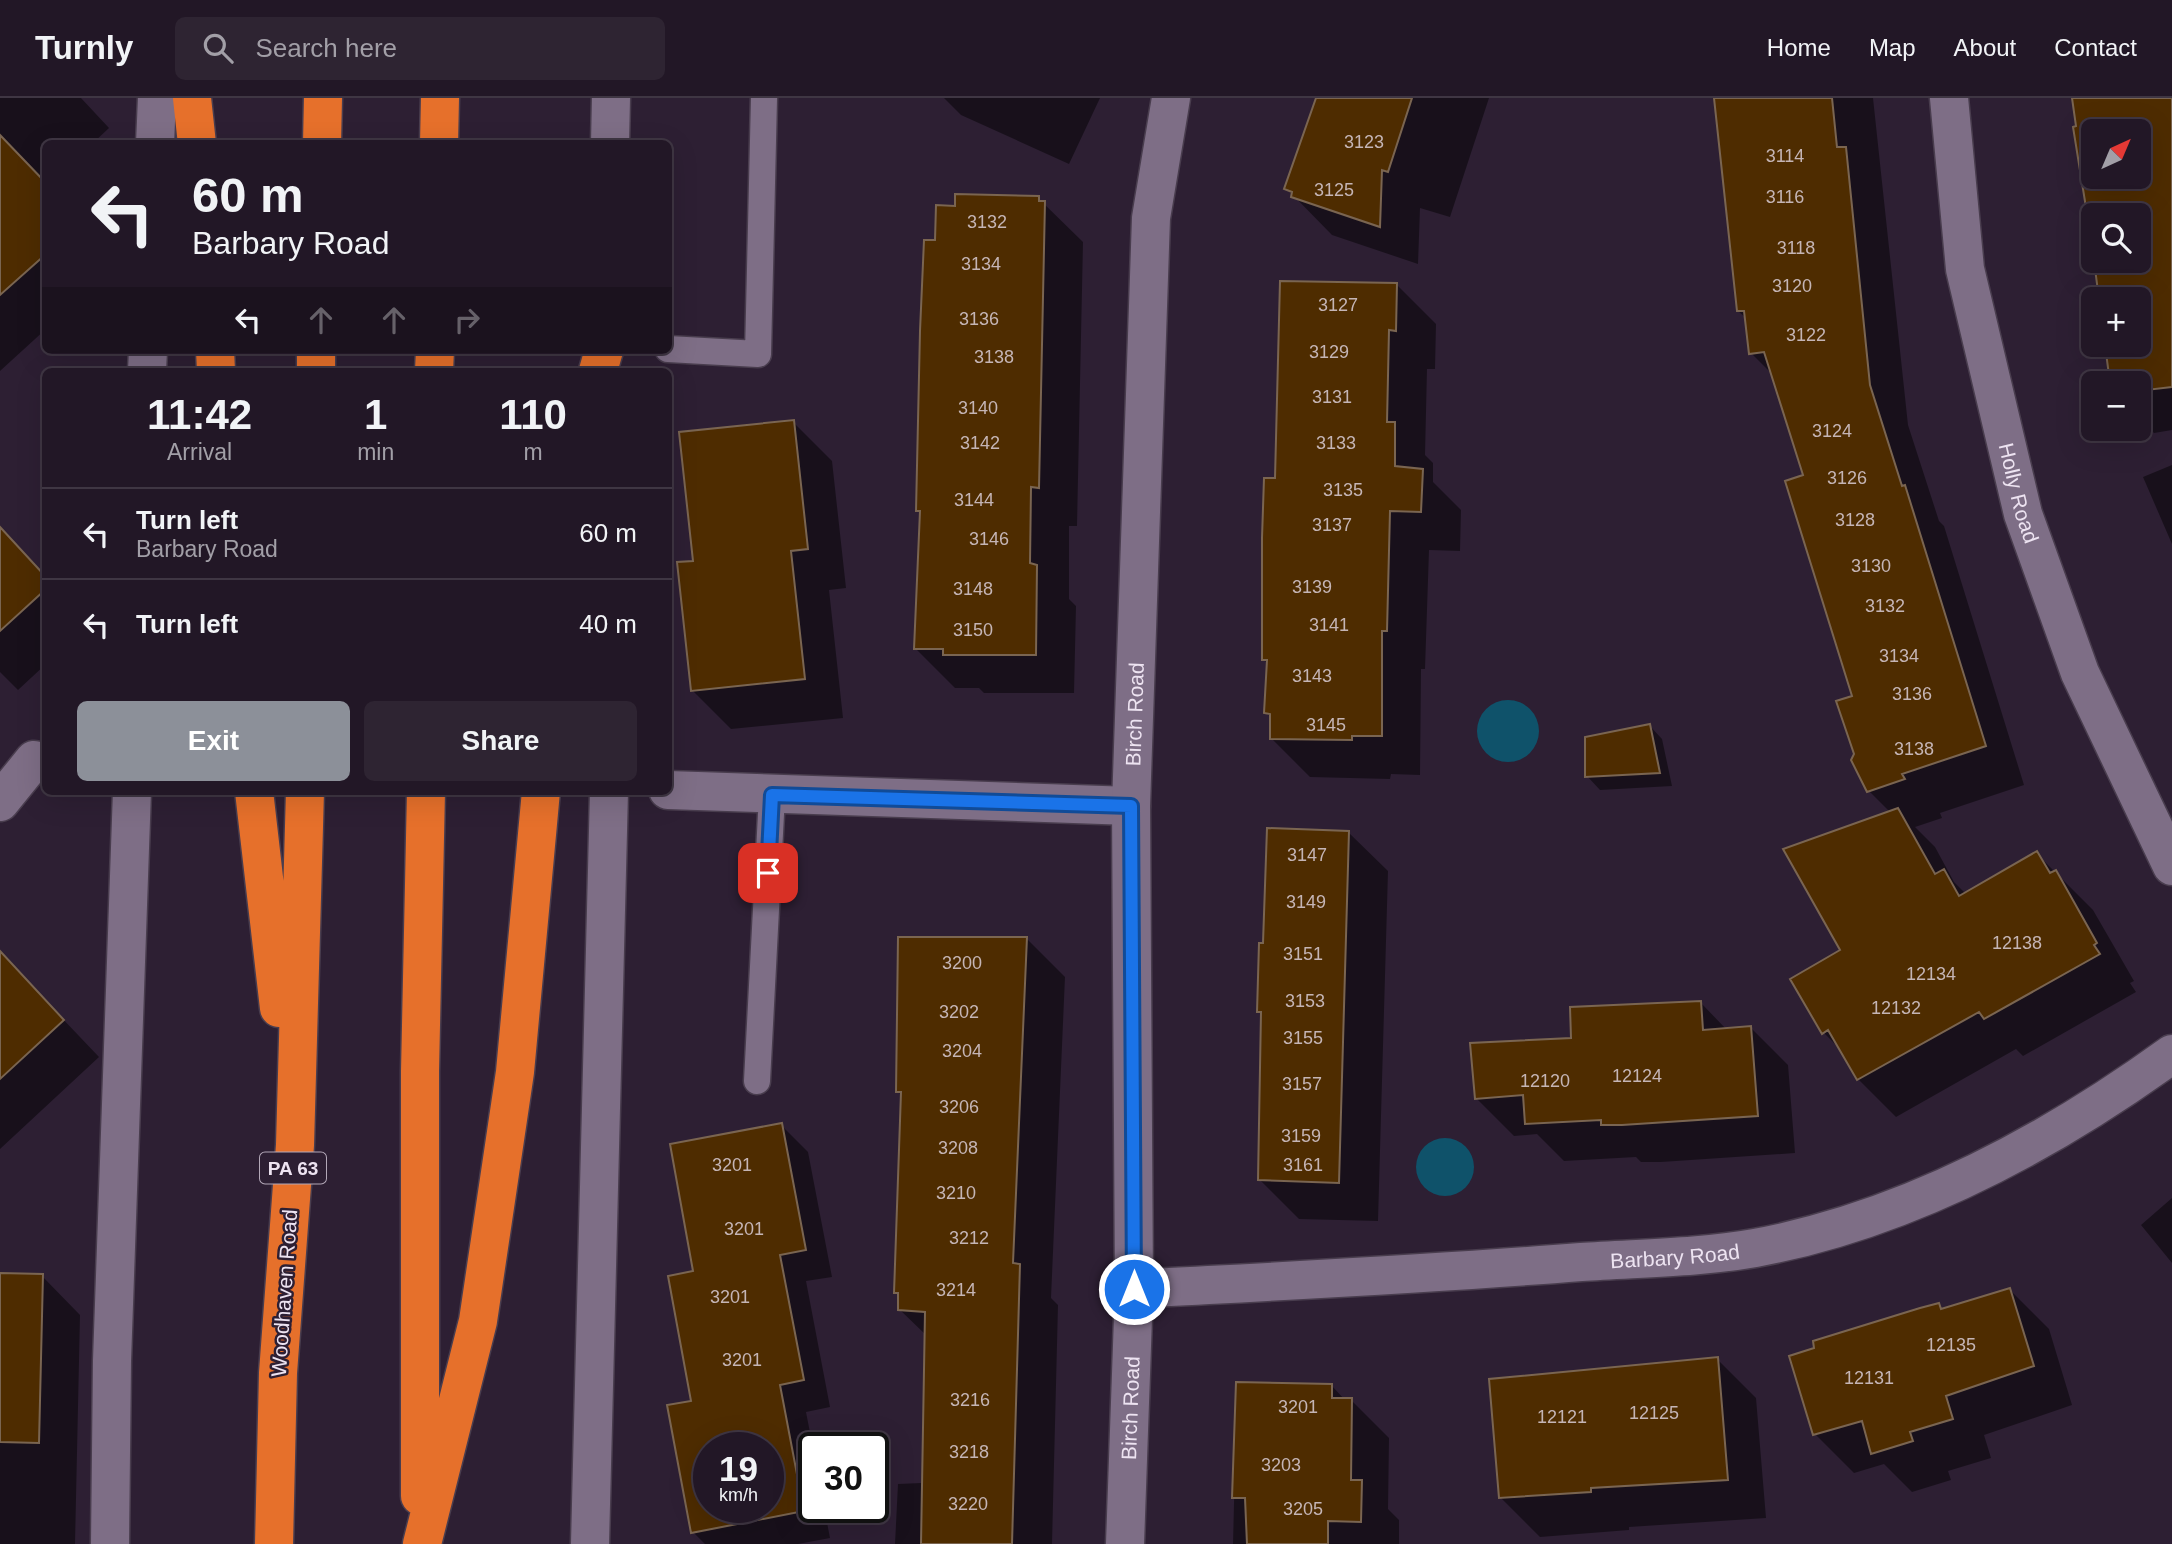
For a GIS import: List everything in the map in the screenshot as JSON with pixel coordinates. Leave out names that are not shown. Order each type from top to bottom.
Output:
[{"type":"highway","points":[[192,98],[197,140]]},
{"type":"highway","points":[[322,140],[323,98]]},
{"type":"highway","points":[[439,140],[440,98]]},
{"type":"highway","points":[[254,795],[295,1145]]},
{"type":"highway","name":"Woodhaven Road","points":[[274,1544],[278,1373],[295,1145],[304,795]]},
{"type":"highway","points":[[421,1544],[418,1304],[426,795]]},
{"type":"highway","points":[[421,1544],[478,1321],[515,1072],[541,795]]},
{"type":"street","points":[[155,140],[157,98]]},
{"type":"street","points":[[610,140],[611,98]]},
{"type":"street","name":"Birch Road","points":[[1125,1544],[1134,1289],[1131,806],[1151,218],[1171,98]]},
{"type":"street","name":"Holly Road","points":[[1950,98],[1965,270],[2023,514],[2080,673],[2172,866]]},
{"type":"street","points":[[0,783],[40,758]]},
{"type":"street","points":[[0,802],[40,758]]},
{"type":"street","points":[[672,790],[1131,806]]},
{"type":"street","points":[[110,1544],[112,1361],[132,795]]},
{"type":"street","points":[[590,1544],[609,795]]},
{"type":"street","name":"Barbary Road","points":[[1134,1289],[1450,1273],[1754,1248],[1864,1219],[1978,1172],[2107,1101],[2172,1054]]},
{"type":"lane","points":[[672,349],[758,354],[764,98]]},
{"type":"lane","points":[[757,1081],[772,795]]},
{"type":"water","points":[[1508,700],[1530,709],[1539,731],[1530,753],[1508,762],[1486,753],[1477,731],[1486,709]]},
{"type":"water","points":[[1439,1138],[1451,1138],[1466,1146],[1474,1161],[1474,1173],[1466,1188],[1451,1196],[1439,1196],[1424,1188],[1416,1173],[1416,1161],[1424,1146]]},
{"type":"building","points":[[1316,98],[1412,98],[1388,172],[1382,170],[1380,227],[1291,197],[1292,192],[1284,189]]},
{"type":"building","points":[[1714,98],[1832,98],[1837,147],[1846,147],[1870,385],[1902,486],[1905,485],[1986,746],[1902,774],[1905,779],[1867,792],[1851,760],[1854,754],[1836,701],[1852,696],[1785,481],[1803,475],[1764,352],[1749,354],[1744,311],[1737,311]]},
{"type":"building","points":[[2072,98],[2172,98],[2172,387],[2151,389],[2151,371],[2108,371],[2107,357],[2151,357],[2151,287],[2097,287],[2096,273],[2151,273],[2151,203],[2085,203],[2083,189],[2151,189],[2151,119],[2081,119],[2081,177],[2073,127],[2076,126]]},
{"type":"building","points":[[0,135],[42,179],[42,258],[0,295]]},
{"type":"building","points":[[955,194],[1039,196],[1039,201],[1045,201],[1039,488],[1031,487],[1030,563],[1037,565],[1036,655],[943,655],[943,649],[914,649],[920,511],[916,511],[924,240],[935,240],[936,205],[955,206]]},
{"type":"building","points":[[1280,281],[1397,283],[1396,331],[1389,330],[1387,422],[1395,422],[1395,466],[1423,469],[1421,512],[1390,511],[1387,631],[1382,631],[1382,736],[1352,736],[1352,740],[1270,739],[1270,714],[1264,713],[1267,660],[1262,660],[1264,478],[1275,478]]},
{"type":"building","points":[[794,420],[808,549],[791,551],[805,679],[691,691],[677,562],[693,561],[679,432]]},
{"type":"building","points":[[0,527],[42,573],[42,593],[0,631]]},
{"type":"building","points":[[1650,724],[1660,773],[1585,777],[1585,737]]},
{"type":"building","points":[[1898,808],[1935,874],[1944,869],[1959,896],[2037,851],[2050,873],[2056,870],[2097,943],[2094,945],[2100,954],[1984,1019],[1979,1012],[1857,1080],[1828,1030],[1822,1034],[1790,979],[1840,950],[1783,849]]},
{"type":"building","points":[[1267,828],[1349,831],[1339,1183],[1258,1180],[1261,1012],[1257,1012],[1259,943],[1263,943]]},
{"type":"building","points":[[898,937],[1027,937],[1013,1263],[1020,1264],[1012,1544],[921,1544],[925,1312],[898,1310],[898,1293],[894,1293],[901,1092],[896,1092]]},
{"type":"building","points":[[0,951],[64,1020],[0,1079]]},
{"type":"building","points":[[1701,1001],[1703,1030],[1751,1026],[1758,1116],[1622,1125],[1601,1125],[1601,1120],[1525,1124],[1523,1095],[1475,1099],[1470,1043],[1571,1038],[1570,1007]]},
{"type":"building","points":[[782,1123],[806,1250],[780,1255],[804,1380],[780,1385],[798,1480],[798,1512],[784,1515],[784,1432],[693,1432],[693,1523],[742,1523],[691,1533],[667,1405],[691,1401],[668,1276],[693,1271],[670,1144]]},
{"type":"building","points":[[0,1273],[43,1274],[39,1443],[0,1442]]},
{"type":"building","points":[[2010,1288],[2034,1366],[1946,1396],[1953,1419],[1910,1432],[1913,1441],[1871,1454],[1862,1421],[1813,1435],[1789,1356],[1814,1348],[1813,1341],[1920,1308],[1939,1303],[1941,1309]]},
{"type":"building","points":[[1718,1357],[1728,1480],[1591,1488],[1591,1492],[1499,1498],[1489,1379]]},
{"type":"building","points":[[1236,1382],[1332,1384],[1332,1398],[1352,1398],[1351,1480],[1362,1480],[1361,1522],[1328,1521],[1328,1544],[1247,1544],[1245,1498],[1232,1498]]},
{"type":"route","points":[[768,873],[772,795],[1131,806],[1134,1289]]}]
